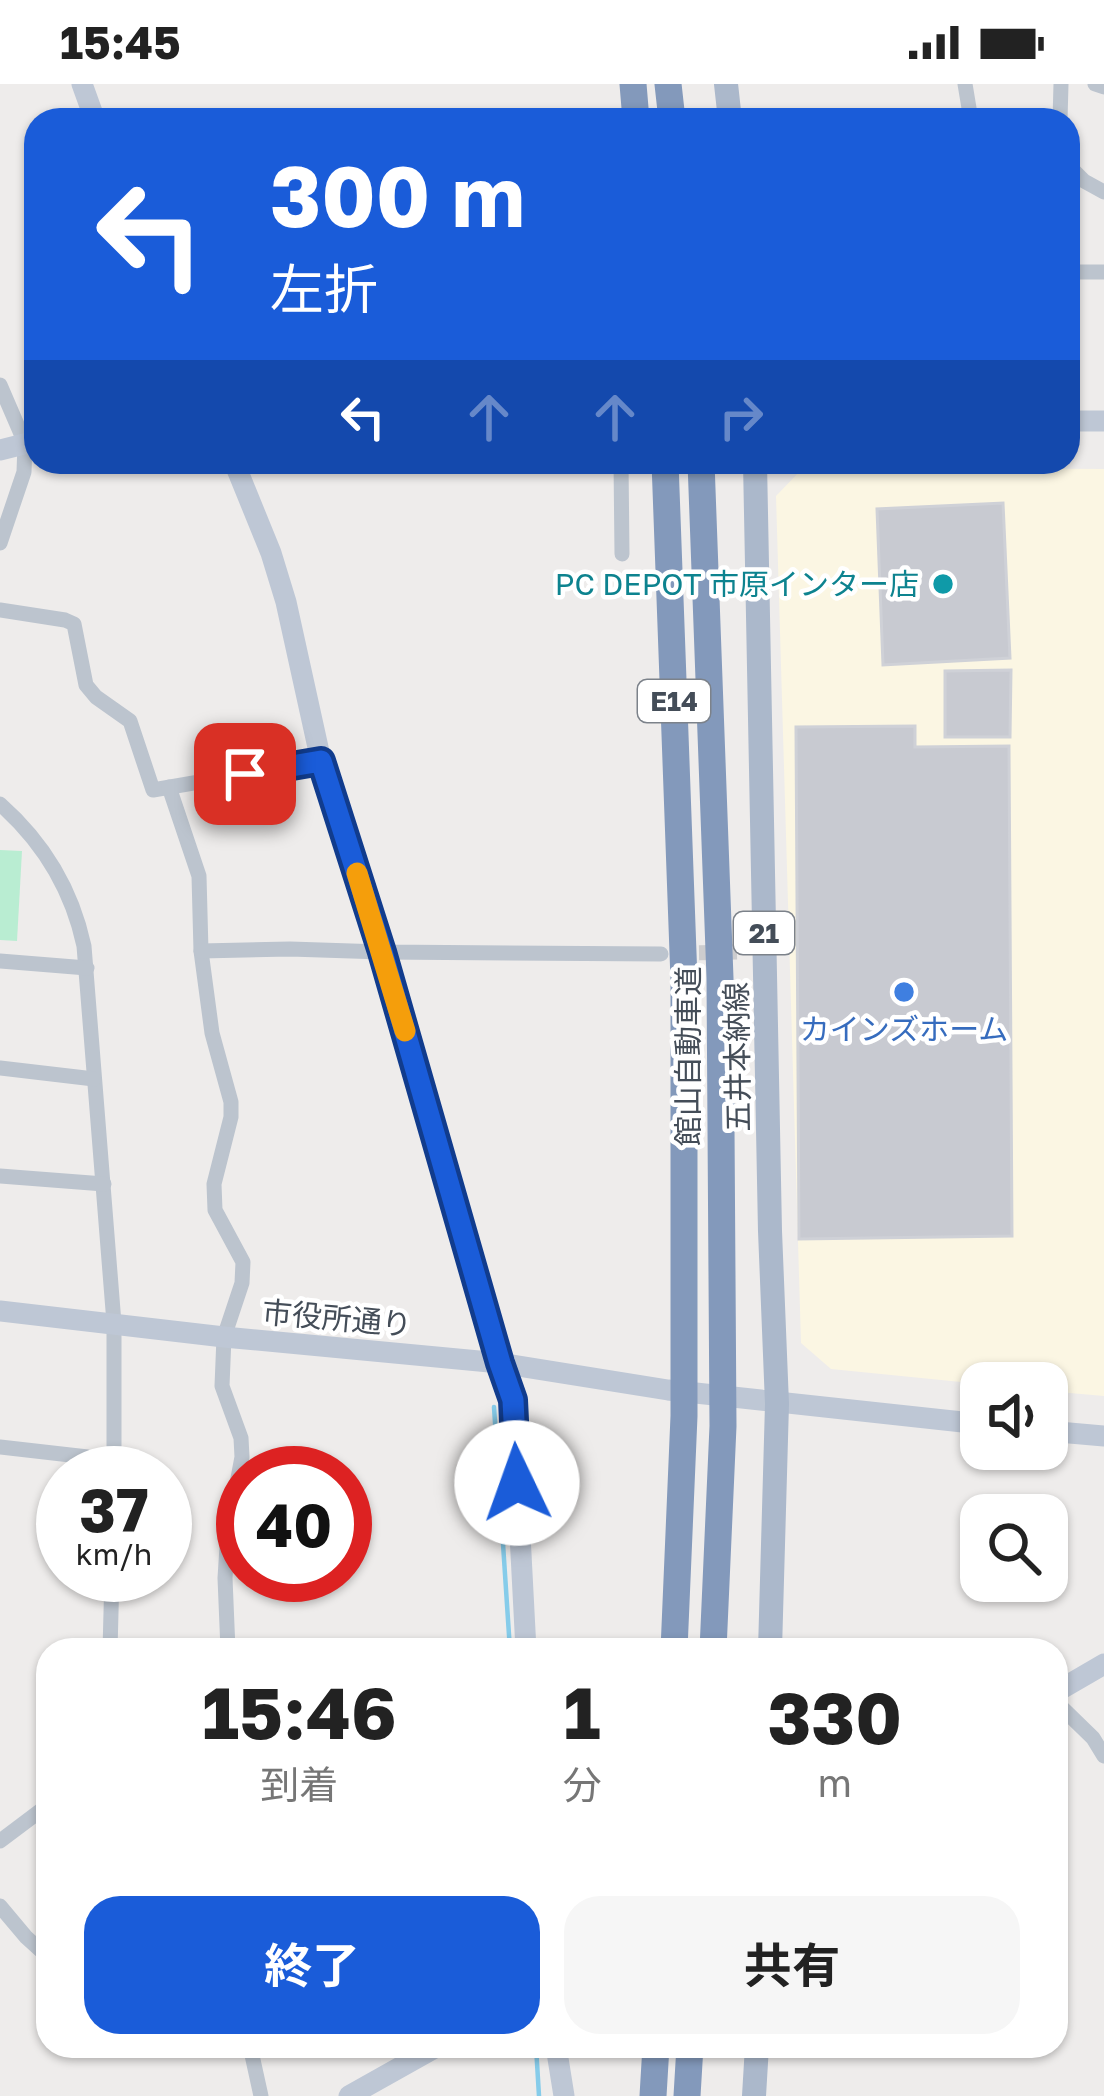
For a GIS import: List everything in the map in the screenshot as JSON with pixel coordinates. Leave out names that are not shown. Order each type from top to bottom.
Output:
[{"type":"highway","name":"館山自動車道","points":[[665,474],[672,947],[684,980],[685,1349],[675,1638]]},
{"type":"highway","name":"館山自動車道","points":[[701,474],[742,947],[721,979],[723,1426],[714,1638]]},
{"type":"highway","points":[[653,2096],[655,2058]]},
{"type":"highway","points":[[687,2096],[689,2058]]},
{"type":"main road","name":"五井本納線","points":[[755,474],[742,947],[770,1231],[777,1404],[770,1638]]},
{"type":"main road","points":[[754,2096],[756,2058]]},
{"type":"street","points":[[1095,84],[1104,87]]},
{"type":"street","points":[[0,385],[24,429]]},
{"type":"street","points":[[0,544],[24,472]]},
{"type":"street","points":[[240,474],[272,553],[321,761],[513,1400],[525,1638]]},
{"type":"street","points":[[621,474],[622,554]]},
{"type":"street","points":[[0,610],[74,624],[86,685],[130,721],[153,790],[321,761]]},
{"type":"street","points":[[169,787],[200,876],[201,951],[212,1033],[231,1102],[214,1184],[215,1210],[243,1262],[242,1283],[224,1337],[222,1386],[241,1438],[242,1457],[228,1531],[228,1638]]},
{"type":"street","points":[[0,804],[41,848],[64,885],[80,928],[114,1323],[114,1446]]},
{"type":"street","points":[[201,951],[672,947]]},
{"type":"street","points":[[0,961],[87,968]]},
{"type":"street","points":[[0,1068],[94,1079]]},
{"type":"street","points":[[0,1176],[104,1184]]},
{"type":"street","name":"市役所通り","points":[[0,1311],[500,1363],[777,1404]]},
{"type":"street","points":[[777,1404],[960,1422]]},
{"type":"street","points":[[1068,1432],[1104,1436]]},
{"type":"street","points":[[0,1447],[36,1453]]},
{"type":"street","points":[[110,1638],[111,1602]]},
{"type":"street","points":[[1068,1685],[1104,1664]]},
{"type":"street","points":[[1068,1714],[1104,1756]]},
{"type":"street","points":[[0,1841],[36,1814]]},
{"type":"street","points":[[0,1906],[36,1946]]},
{"type":"street","points":[[253,2058],[261,2096]]},
{"type":"street","points":[[349,2096],[417,2058]]},
{"type":"street","points":[[558,2058],[564,2096]]},
{"type":"shaded area","points":[[1080,469],[1104,469],[1104,1396],[1068,1393],[1068,1362],[960,1362],[960,1382],[831,1369],[801,1343],[776,496],[797,474],[1080,474]]},
{"type":"green space","points":[[0,850],[22,851],[17,941],[0,940]]},
{"type":"building","name":"PC DEPOT 市原インター店","points":[[1003,503],[1010,658],[883,665],[877,509]]},
{"type":"building","points":[[1011,670],[1010,737],[945,737],[945,671]]},
{"type":"building","name":"カインズホーム","points":[[915,726],[915,747],[1009,746],[1012,1236],[799,1239],[796,727]]},
{"type":"waterway","points":[[494,1407],[509,1638]]},
{"type":"waterway","points":[[537,2058],[539,2096]]},
{"type":"tunnel","points":[[676,953],[742,952]]},
{"type":"slow traffic","points":[[357,873],[405,1031]]},
{"type":"place","name":"PC DEPOT 市原インター店","points":[[943,584]]},
{"type":"place","name":"カインズホーム","points":[[904,992]]},
{"type":"route","points":[[245,774],[321,761],[513,1400],[517,1483]]}]
